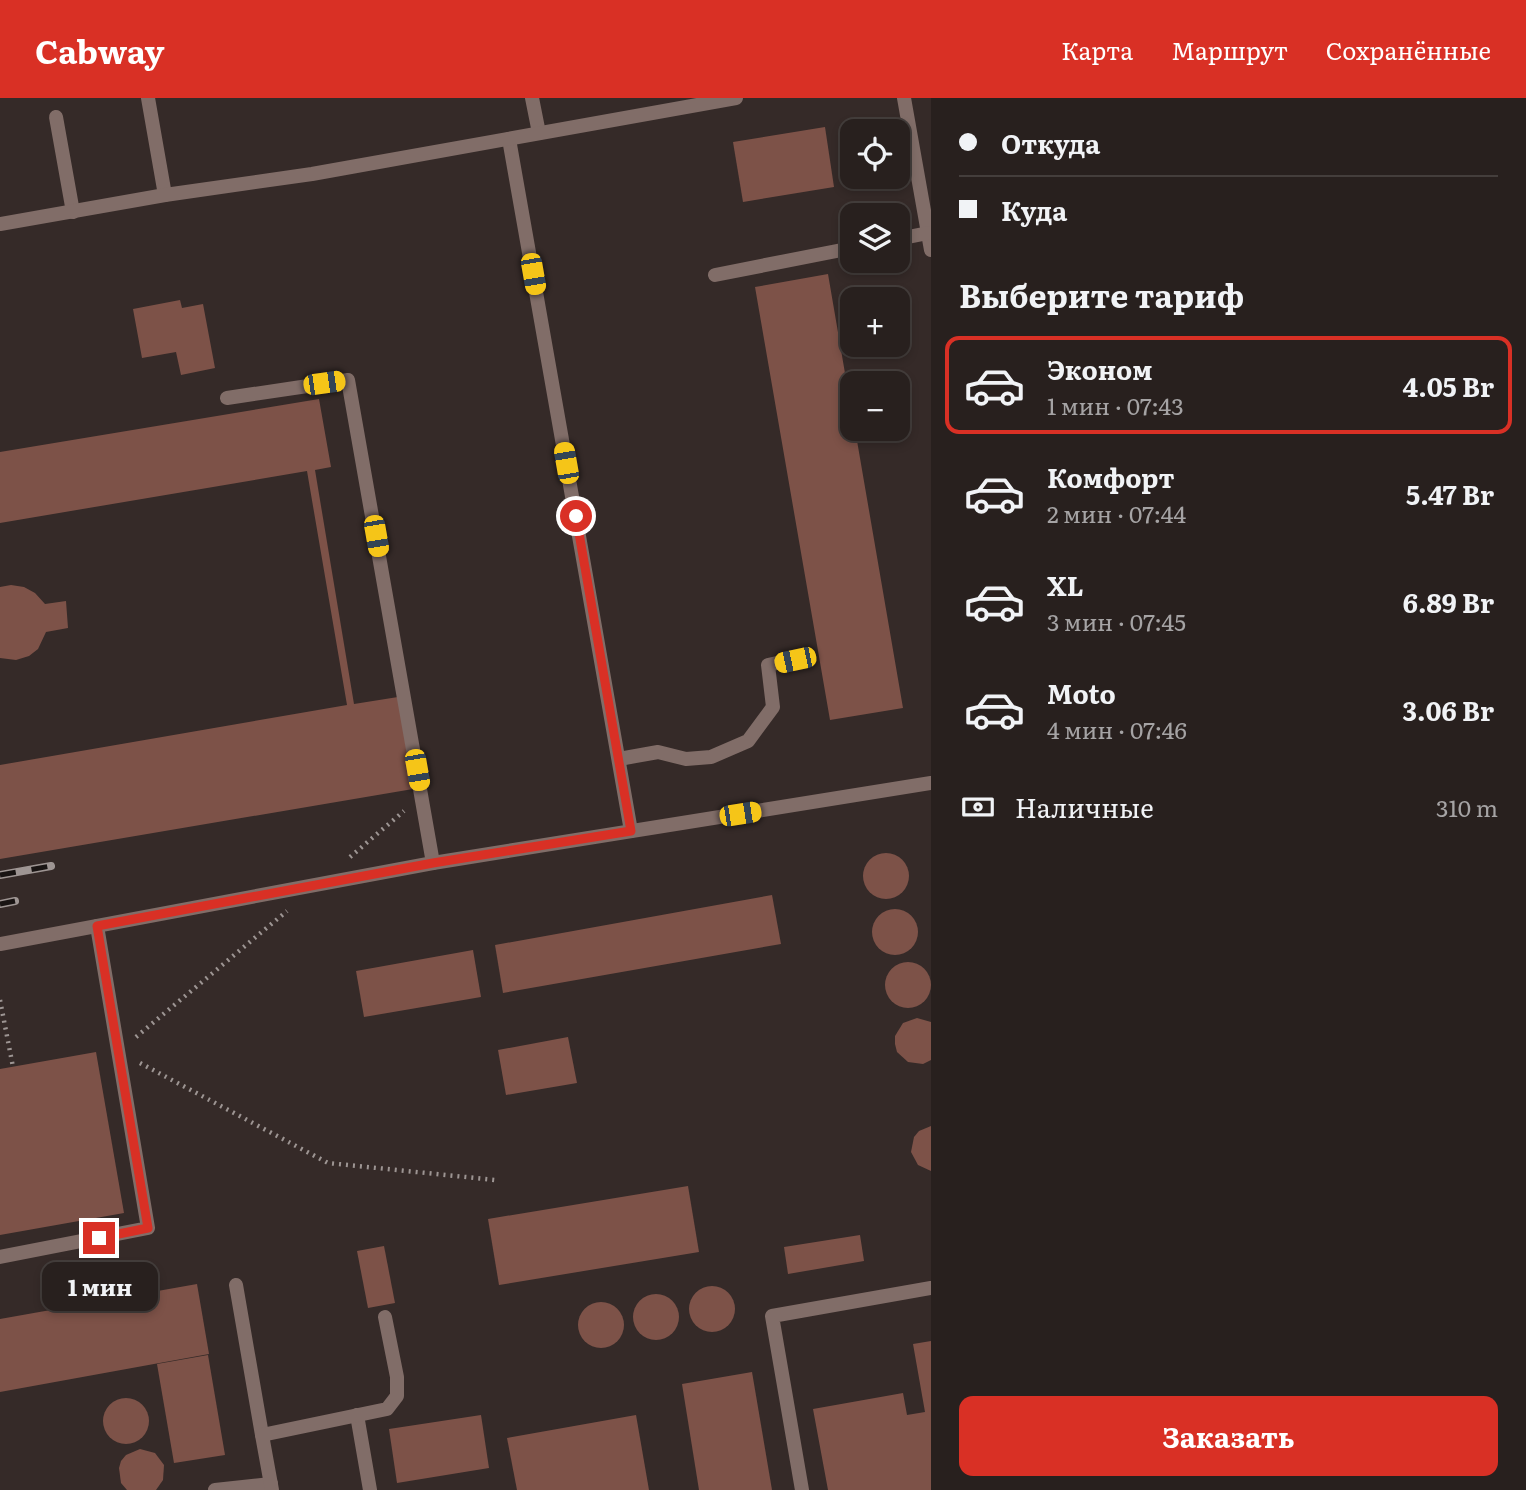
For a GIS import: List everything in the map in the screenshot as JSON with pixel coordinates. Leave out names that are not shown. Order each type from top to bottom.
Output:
[{"type":"lane","points":[[148,98],[166,195]]},
{"type":"lane","points":[[532,98],[539,133]]},
{"type":"lane","points":[[0,224],[166,195],[312,174],[736,98]]},
{"type":"lane","points":[[904,98],[931,250]]},
{"type":"lane","points":[[56,117],[73,212]]},
{"type":"lane","points":[[509,139],[631,831]]},
{"type":"lane","points":[[910,237],[928,233]]},
{"type":"lane","points":[[715,275],[840,250]]},
{"type":"lane","points":[[227,398],[348,380],[433,863]]},
{"type":"lane","points":[[619,760],[658,752],[686,759],[711,757],[748,741],[773,707],[768,665],[795,660]]},
{"type":"lane","points":[[0,944],[433,863],[931,783]]},
{"type":"lane","points":[[0,1257],[148,1228],[97,926]]},
{"type":"lane","points":[[215,1490],[271,1487],[236,1285]]},
{"type":"lane","points":[[802,1490],[772,1316],[931,1287]]},
{"type":"lane","points":[[262,1434],[387,1409],[397,1396],[397,1377],[385,1317]]},
{"type":"lane","points":[[358,1415],[370,1490]]},
{"type":"path","points":[[260,935],[118,1052],[328,1163],[495,1180]]},
{"type":"path","points":[[0,1000],[13,1066]]},
{"type":"building","points":[[825,127],[834,187],[743,202],[733,142]]},
{"type":"building","points":[[828,274],[840,357],[842,357],[845,371],[840,371],[840,441],[857,441],[903,708],[830,720],[755,287]]},
{"type":"building","points":[[180,300],[182,308],[203,304],[215,368],[181,375],[176,352],[142,358],[133,309]]},
{"type":"building","points":[[319,399],[331,467],[315,470],[354,704],[398,697],[413,789],[0,859],[0,765],[347,705],[307,471],[0,523],[0,452]]},
{"type":"building","points":[[0,587],[24,587],[35,593],[45,604],[66,601],[68,628],[46,632],[38,649],[29,656],[16,660],[0,658]]},
{"type":"building","points":[[886,853],[902,860],[909,876],[902,892],[886,899],[870,892],[863,876],[870,860]]},
{"type":"building","points":[[772,895],[781,944],[503,993],[495,945]]},
{"type":"building","points":[[895,909],[911,916],[918,932],[911,948],[895,955],[879,948],[872,932],[879,916]]},
{"type":"building","points":[[473,950],[481,997],[364,1017],[356,971]]},
{"type":"building","points":[[908,962],[924,969],[931,985],[924,1001],[908,1008],[892,1001],[885,985],[892,969]]},
{"type":"building","points":[[917,1018],[931,1022],[931,1060],[923,1064],[908,1062],[897,1052],[895,1044],[895,1036],[903,1023]]},
{"type":"building","points":[[568,1037],[577,1083],[506,1095],[498,1050]]},
{"type":"building","points":[[96,1052],[124,1213],[0,1235],[0,1069]]},
{"type":"building","points":[[931,1126],[931,1171],[918,1165],[911,1152],[914,1137],[919,1131]]},
{"type":"building","points":[[688,1186],[699,1252],[499,1285],[488,1219]]},
{"type":"building","points":[[860,1235],[864,1261],[788,1274],[784,1247]]},
{"type":"building","points":[[384,1246],[395,1303],[368,1308],[357,1251]]},
{"type":"building","points":[[197,1284],[209,1354],[0,1392],[0,1319]]},
{"type":"building","points":[[712,1286],[728,1293],[735,1309],[728,1325],[712,1332],[696,1325],[689,1309],[696,1293]]},
{"type":"building","points":[[656,1294],[672,1301],[679,1317],[672,1333],[656,1340],[640,1333],[633,1317],[640,1301]]},
{"type":"building","points":[[601,1302],[617,1309],[624,1325],[617,1341],[601,1348],[585,1341],[578,1325],[585,1309]]},
{"type":"building","points":[[931,1341],[931,1490],[828,1490],[813,1409],[903,1393],[907,1415],[925,1412],[913,1344]]},
{"type":"building","points":[[208,1355],[225,1455],[174,1463],[157,1364]]},
{"type":"building","points":[[752,1372],[772,1490],[699,1490],[682,1384]]},
{"type":"building","points":[[126,1398],[142,1405],[149,1421],[142,1437],[126,1444],[110,1437],[103,1421],[110,1405]]},
{"type":"building","points":[[481,1415],[489,1468],[397,1483],[389,1429]]},
{"type":"building","points":[[636,1415],[649,1490],[517,1490],[507,1438]]},
{"type":"building","points":[[140,1449],[155,1453],[164,1465],[163,1480],[156,1490],[127,1490],[121,1483],[121,1461],[126,1455]]},
{"type":"railway","points":[[0,875],[51,866]]},
{"type":"railway","points":[[0,904],[15,901]]},
{"type":"route","points":[[99,1238],[148,1228],[97,926],[433,863],[631,831],[576,516]]}]
